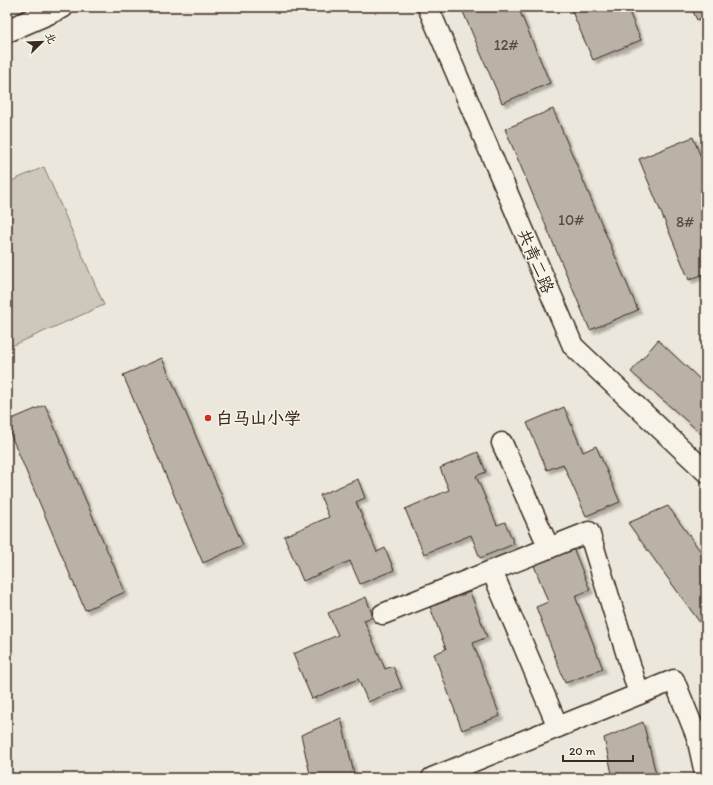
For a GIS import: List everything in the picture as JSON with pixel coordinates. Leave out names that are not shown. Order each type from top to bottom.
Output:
[{"type":"street","points":[[7,31],[62,7]]},
{"type":"street","name":"共青二路","points":[[428,7],[573,346],[706,472]]},
{"type":"street","points":[[502,443],[549,548]]},
{"type":"street","points":[[383,614],[589,532],[639,694]]},
{"type":"street","points":[[492,571],[558,726]]},
{"type":"street","points":[[432,778],[674,680],[702,734],[706,778]]},
{"type":"shaded area","points":[[44,167],[104,305],[7,348],[7,183]]},
{"type":"building","points":[[461,7],[518,7],[550,83],[502,103]]},
{"type":"building","points":[[570,7],[627,7],[641,40],[593,60]]},
{"type":"building","points":[[691,7],[706,7],[706,16],[697,20]]},
{"type":"building","points":[[706,39],[706,52],[701,41]]},
{"type":"building","points":[[553,109],[638,310],[590,330],[505,129]]},
{"type":"building","points":[[693,137],[706,170],[706,273],[689,280],[639,159]]},
{"type":"building","points":[[658,340],[706,385],[706,438],[631,372]]},
{"type":"building","points":[[162,358],[243,545],[203,563],[123,375]]},
{"type":"building","points":[[45,405],[125,592],[85,610],[7,426],[7,421]]},
{"type":"building","points":[[564,407],[583,452],[596,446],[620,502],[586,516],[563,464],[547,470],[527,423]]},
{"type":"building","points":[[478,452],[486,472],[476,476],[497,525],[505,522],[514,544],[480,558],[471,535],[424,554],[405,509],[449,490],[440,468]]},
{"type":"building","points":[[358,479],[365,498],[356,502],[377,552],[385,548],[394,570],[360,584],[350,561],[303,581],[284,536],[329,517],[320,495]]},
{"type":"building","points":[[668,506],[706,559],[706,631],[628,523]]},
{"type":"building","points":[[572,545],[590,590],[575,596],[603,669],[565,683],[536,607],[548,602],[532,560]]},
{"type":"building","points":[[470,592],[487,637],[473,643],[500,716],[462,730],[434,654],[446,649],[430,607]]},
{"type":"building","points":[[366,597],[373,617],[364,620],[385,669],[393,666],[402,688],[368,702],[358,679],[312,699],[293,654],[338,635],[328,613]]},
{"type":"building","points":[[341,718],[355,778],[311,778],[301,735]]},
{"type":"building","points":[[643,722],[657,778],[613,778],[604,738]]},
{"type":"place","name":"白马山小学","points":[[208,418]]}]
